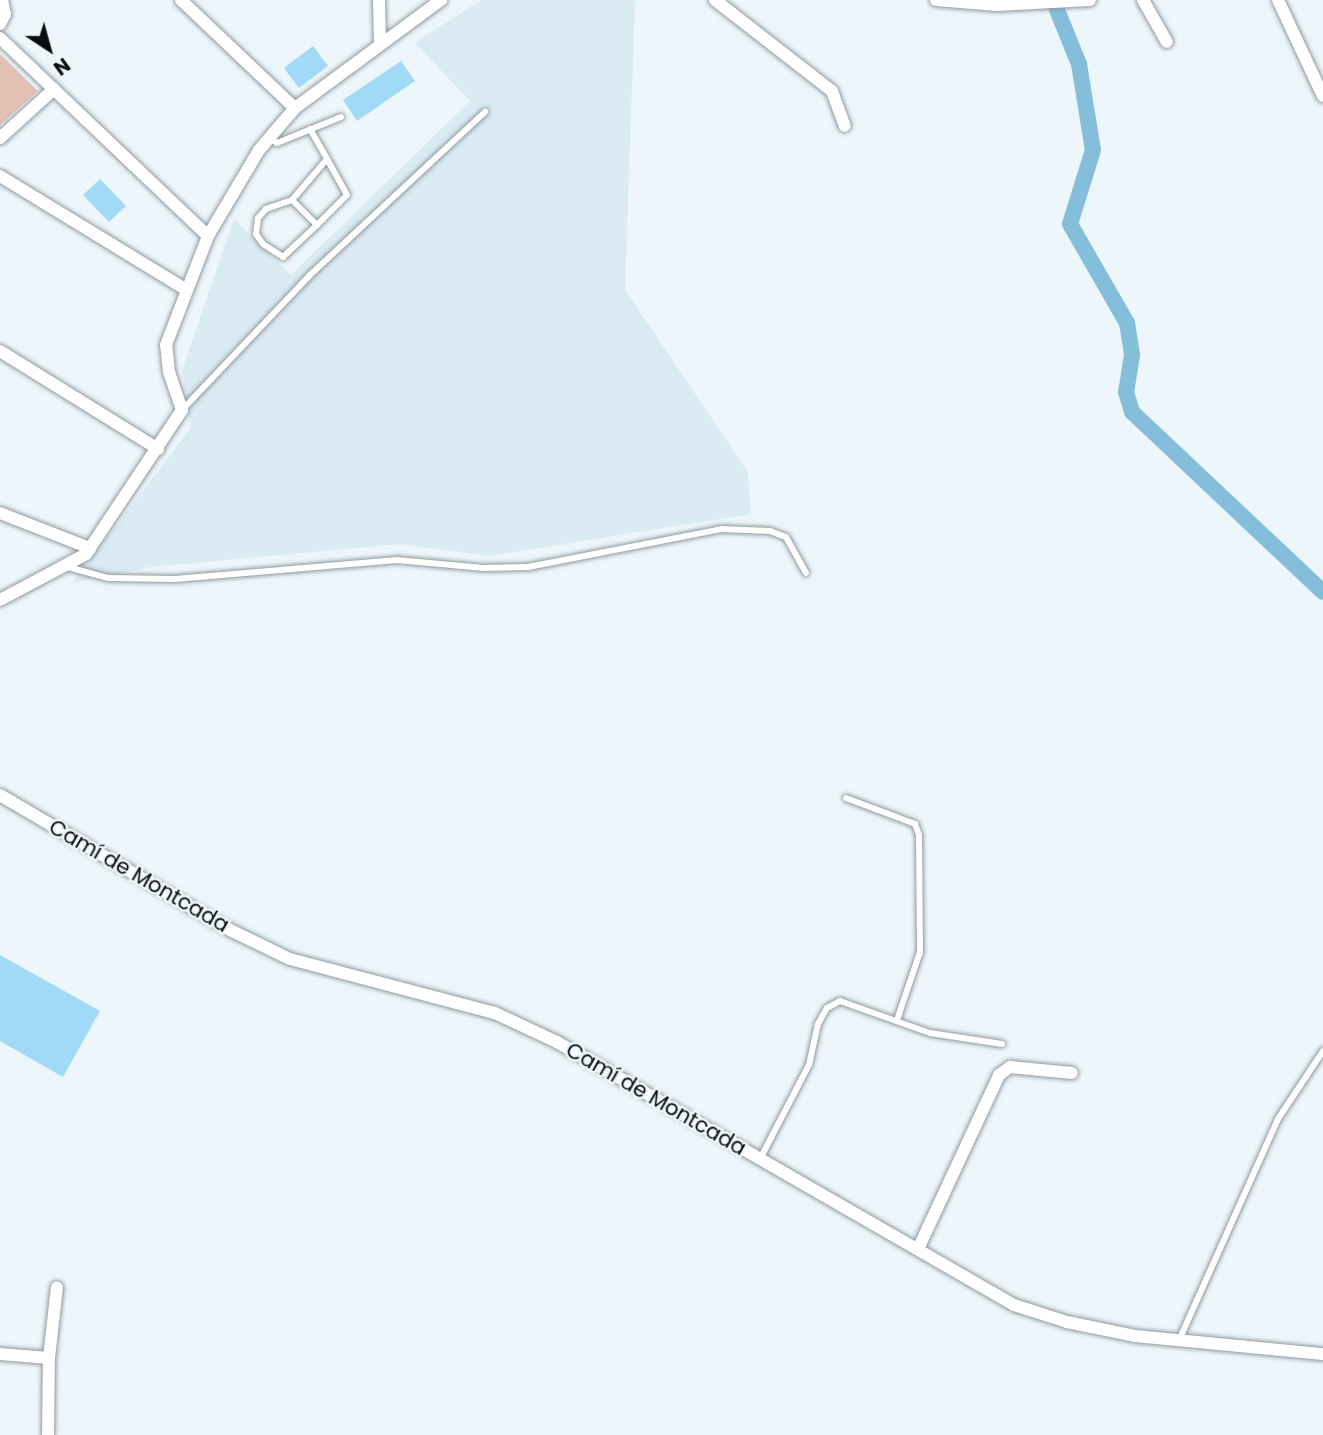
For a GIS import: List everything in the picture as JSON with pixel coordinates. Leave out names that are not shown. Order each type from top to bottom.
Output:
[{"type":"street","points":[[0,24],[5,15],[2,0]]},
{"type":"street","points":[[181,0],[295,108]]},
{"type":"street","points":[[379,0],[380,44]]},
{"type":"street","points":[[0,600],[68,567],[90,548],[183,410],[169,372],[166,345],[208,236],[269,138],[295,108],[441,0]]},
{"type":"street","points":[[715,0],[832,91],[845,125]]},
{"type":"street","points":[[936,0],[1043,4],[1090,0]]},
{"type":"street","points":[[1143,0],[1167,42]]},
{"type":"street","points":[[1278,0],[1323,96]]},
{"type":"street","points":[[0,38],[208,236]]},
{"type":"street","points":[[0,138],[54,89]]},
{"type":"street","points":[[0,176],[187,290]]},
{"type":"street","points":[[0,351],[158,449]]},
{"type":"street","points":[[0,513],[90,548]]},
{"type":"street","name":"Camí de Montcada","points":[[0,795],[228,929],[290,959],[495,1013],[557,1042],[1014,1305],[1067,1322],[1135,1336],[1181,1338],[1323,1354]]},
{"type":"street","points":[[918,1249],[999,1075],[1010,1067],[1072,1073]]},
{"type":"street","points":[[48,1435],[48,1358],[57,1287]]},
{"type":"street","points":[[0,1354],[48,1358]]},
{"type":"lane","points":[[183,410],[309,275],[485,112]]},
{"type":"lane","points":[[269,138],[277,143],[341,117]]},
{"type":"lane","points":[[310,129],[327,159],[347,195],[283,257],[263,244],[256,234],[258,218],[266,209],[292,200],[327,159]]},
{"type":"lane","points":[[292,200],[317,225]]},
{"type":"lane","points":[[68,567],[108,578],[175,579],[397,560],[484,569],[528,567],[721,529],[770,531],[786,537],[806,573]]},
{"type":"lane","points":[[846,798],[915,824],[919,835],[920,952],[897,1020]]},
{"type":"lane","points":[[760,1159],[808,1065],[827,1008],[840,1001],[930,1033],[1002,1044]]},
{"type":"lane","points":[[1181,1338],[1278,1119],[1323,1051]]},
{"type":"shaded area","points":[[481,0],[635,0],[625,290],[748,472],[751,514],[489,556],[401,544],[151,567],[72,583],[191,428],[182,371],[234,219],[291,275],[470,101],[415,43]]},
{"type":"shaded area","points":[[0,54],[38,91],[0,125]]},
{"type":"building","points":[[313,46],[328,66],[299,88],[284,68]]},
{"type":"building","points":[[401,61],[415,81],[357,121],[343,100]]},
{"type":"building","points":[[100,179],[126,206],[109,222],[83,195]]},
{"type":"building","points":[[0,955],[100,1011],[63,1077],[0,1041]]},
{"type":"waterway","points":[[1053,0],[1079,64],[1093,150],[1070,224],[1127,323],[1132,355],[1126,392],[1132,412],[1323,592]]}]
